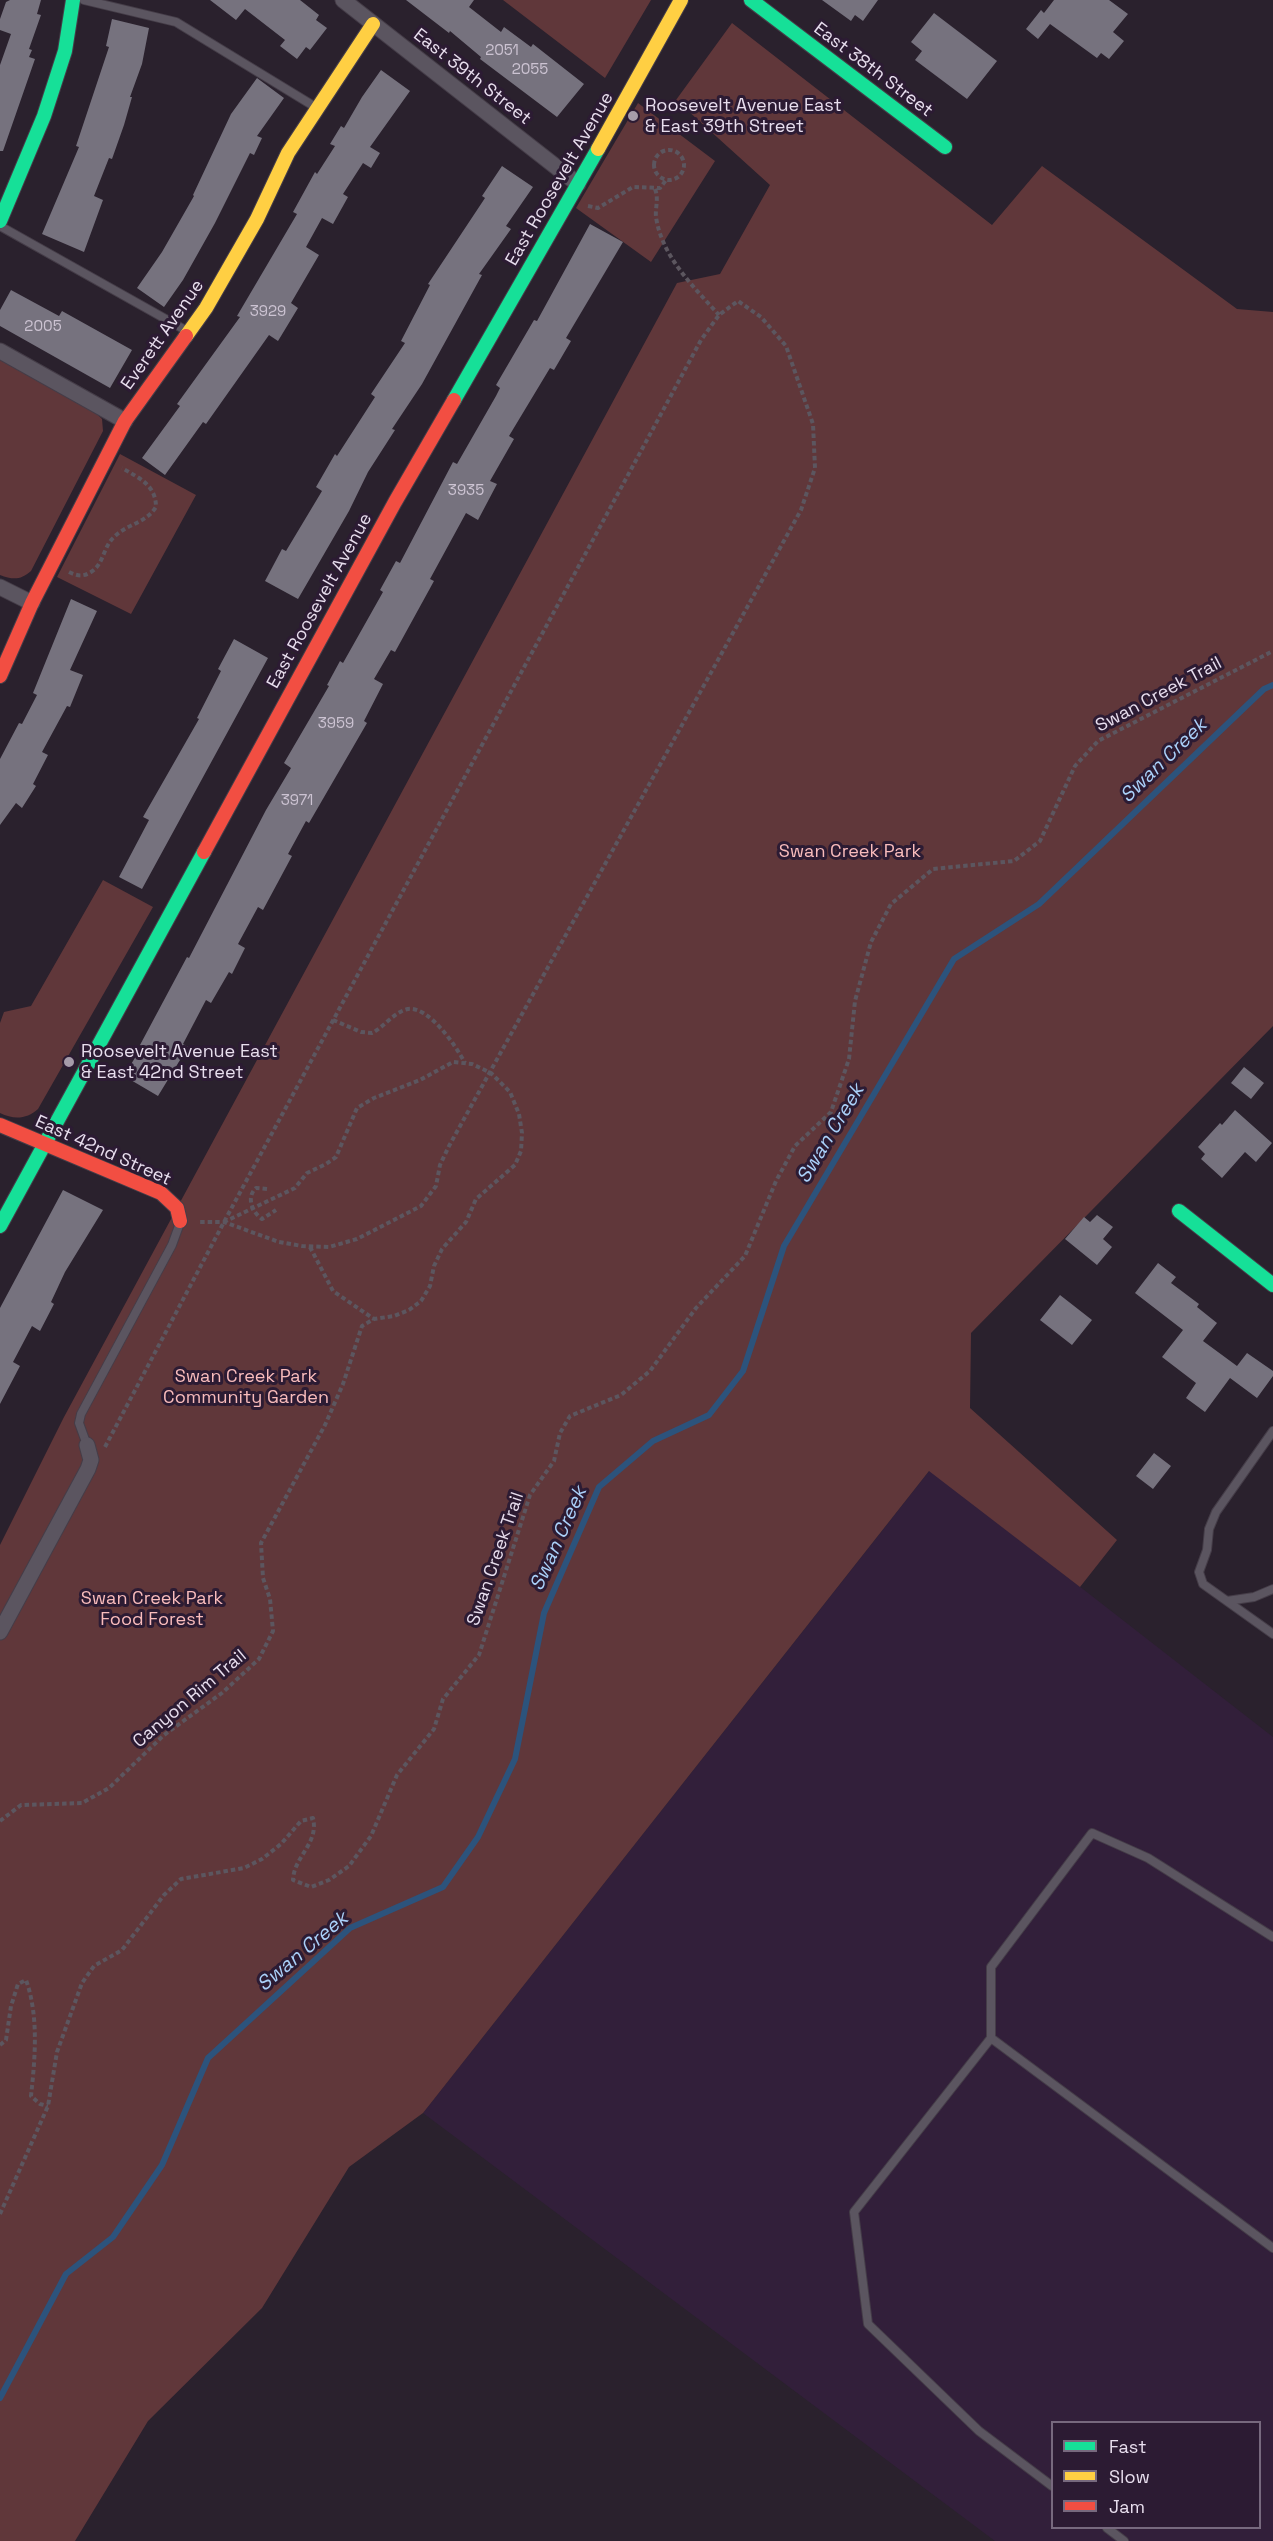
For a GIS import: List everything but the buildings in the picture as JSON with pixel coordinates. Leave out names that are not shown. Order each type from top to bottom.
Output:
[{"type":"street","points":[[0,224],[44,116],[65,51],[74,0]]},
{"type":"street","name":"East 39th Street","points":[[342,0],[575,191]]},
{"type":"street","name":"East Roosevelt Avenue","points":[[0,1226],[395,502],[575,191],[681,0]]},
{"type":"street","name":"East 38th Street","points":[[751,0],[945,147]]},
{"type":"street","name":"Everett Avenue","points":[[0,676],[32,603],[125,421],[206,308],[257,219],[288,153],[373,24]]},
{"type":"street","points":[[0,351],[125,421]]},
{"type":"street","points":[[0,587],[32,603]]},
{"type":"street","name":"East 42nd Street","points":[[0,1125],[161,1193],[177,1208],[180,1221]]},
{"type":"street","points":[[1179,1211],[1273,1285]]},
{"type":"street","points":[[0,1632],[88,1469],[91,1460],[87,1444]]},
{"type":"lane","points":[[84,0],[176,22],[317,108]]},
{"type":"lane","points":[[0,224],[189,332]]},
{"type":"lane","points":[[87,1444],[79,1423],[81,1414],[172,1245],[180,1221]]},
{"type":"lane","points":[[1273,1431],[1216,1512],[1209,1529],[1208,1550],[1199,1572],[1203,1584],[1273,1634]]},
{"type":"lane","points":[[1227,1601],[1254,1597],[1273,1589]]},
{"type":"lane","points":[[1051,2485],[979,2431],[868,2324],[854,2212],[991,2038],[991,1966],[1092,1833],[1148,1858],[1273,1937]]},
{"type":"lane","points":[[991,2038],[1273,2248]]},
{"type":"lane","points":[[1108,2529],[1125,2541]]},
{"type":"path","points":[[575,191],[590,207],[598,208],[633,187],[660,188],[666,180],[677,178],[684,171],[684,161],[674,150],[664,150],[656,157],[656,171],[666,180]]},
{"type":"path","points":[[655,189],[656,216],[676,267],[719,315]]},
{"type":"path","points":[[88,1469],[105,1448],[224,1222],[701,340],[719,315],[738,301],[761,317],[786,346],[813,424],[815,468],[801,510],[449,1146],[440,1165],[436,1186],[421,1206],[357,1239],[329,1247],[279,1242],[224,1222],[180,1221]]},
{"type":"path","points":[[52,564],[77,575],[89,574],[100,564],[112,538],[127,527],[145,520],[156,507],[156,498],[149,486],[105,459]]},
{"type":"path","name":"Swan Creek Trail","points":[[0,2214],[48,2106],[57,2052],[82,1983],[94,1966],[122,1950],[164,1895],[180,1879],[244,1868],[281,1844],[301,1821],[313,1818],[316,1830],[311,1843],[294,1867],[293,1880],[311,1887],[329,1880],[349,1866],[365,1843],[396,1775],[434,1728],[443,1699],[478,1655],[530,1495],[554,1461],[560,1433],[570,1416],[621,1395],[650,1371],[696,1308],[745,1256],[776,1181],[795,1146],[831,1112],[849,1059],[855,1001],[871,942],[891,904],[933,869],[1014,861],[1040,841],[1076,766],[1098,741],[1273,651]]},
{"type":"path","points":[[333,1020],[361,1032],[372,1033],[409,1009],[423,1012],[449,1037],[465,1063]]},
{"type":"path","points":[[224,1222],[295,1188],[307,1173],[326,1164],[336,1156],[357,1108],[365,1102],[420,1080],[453,1062],[484,1067],[510,1092],[519,1114],[522,1133],[521,1151],[515,1165],[476,1199],[466,1222],[442,1249],[434,1266],[430,1286],[421,1301],[409,1310],[394,1316],[374,1319],[333,1291],[310,1246]]},
{"type":"path","points":[[267,1189],[256,1188],[251,1193],[253,1208],[262,1220],[276,1210]]},
{"type":"path","name":"Canyon Rim Trail","points":[[0,1821],[21,1805],[82,1803],[109,1788],[164,1735],[222,1693],[259,1659],[273,1631],[270,1599],[262,1578],[261,1543],[324,1425],[343,1384],[362,1326],[374,1319]]},
{"type":"path","points":[[0,2045],[6,2040],[11,2006],[18,1984],[26,1980],[30,1992],[36,2054],[31,2096],[40,2104],[48,2106]]},
{"type":"shaded area","points":[[930,1470],[1273,1737],[1273,2541],[995,2541],[423,2113]]},
{"type":"green space","points":[[503,0],[651,0],[605,78]]},
{"type":"green space","name":"Swan Creek Park","points":[[732,23],[992,225],[1042,166],[1237,309],[1273,312],[1273,1026],[971,1333],[970,1408],[1117,1540],[1080,1587],[929,1471],[423,2113],[349,2167],[262,2308],[148,2421],[75,2541],[0,2541],[0,1545],[64,1417],[677,283],[720,274],[770,185],[676,100]]},
{"type":"green space","points":[[638,103],[715,161],[651,262],[576,208]]},
{"type":"green space","points":[[0,358],[96,413],[102,419],[103,431],[31,571],[17,578],[0,575]]},
{"type":"green space","points":[[120,454],[196,495],[131,614],[57,577]]},
{"type":"green space","points":[[103,880],[153,907],[38,1109],[25,1117],[0,1113],[0,1023],[4,1012],[31,1006]]},
{"type":"waterway","name":"Swan Creek","points":[[0,2398],[66,2274],[113,2237],[162,2165],[208,2058],[350,1928],[443,1887],[478,1837],[515,1759],[544,1613],[599,1487],[653,1441],[709,1415],[743,1371],[784,1246],[954,959],[1039,904],[1264,689],[1273,685]]},
{"type":"traffic: fast","points":[[0,221],[44,116],[65,51],[73,0]]},
{"type":"traffic: fast","points":[[751,0],[945,147]]},
{"type":"traffic: fast","points":[[454,400],[598,149]]},
{"type":"traffic: fast","points":[[0,1226],[204,852]]},
{"type":"traffic: fast","points":[[1179,1211],[1273,1285]]},
{"type":"traffic: slow","points":[[598,149],[681,0]]},
{"type":"traffic: slow","points":[[186,336],[206,308],[257,219],[288,153],[373,24]]},
{"type":"traffic: jam","points":[[0,676],[32,603],[125,421],[186,336]]},
{"type":"traffic: jam","points":[[204,852],[395,502],[454,400]]},
{"type":"traffic: jam","points":[[0,1125],[161,1193],[177,1208],[180,1221]]},
{"type":"place","name":"Roosevelt Avenue East & East 39th Street","points":[[633,116]]},
{"type":"place","name":"Roosevelt Avenue East & East 42nd Street","points":[[69,1062]]},
{"type":"park label","name":"Swan Creek Park Community Garden","points":[[246,1387]]},
{"type":"park label","name":"Swan Creek Park Food Forest","points":[[152,1609]]}]
